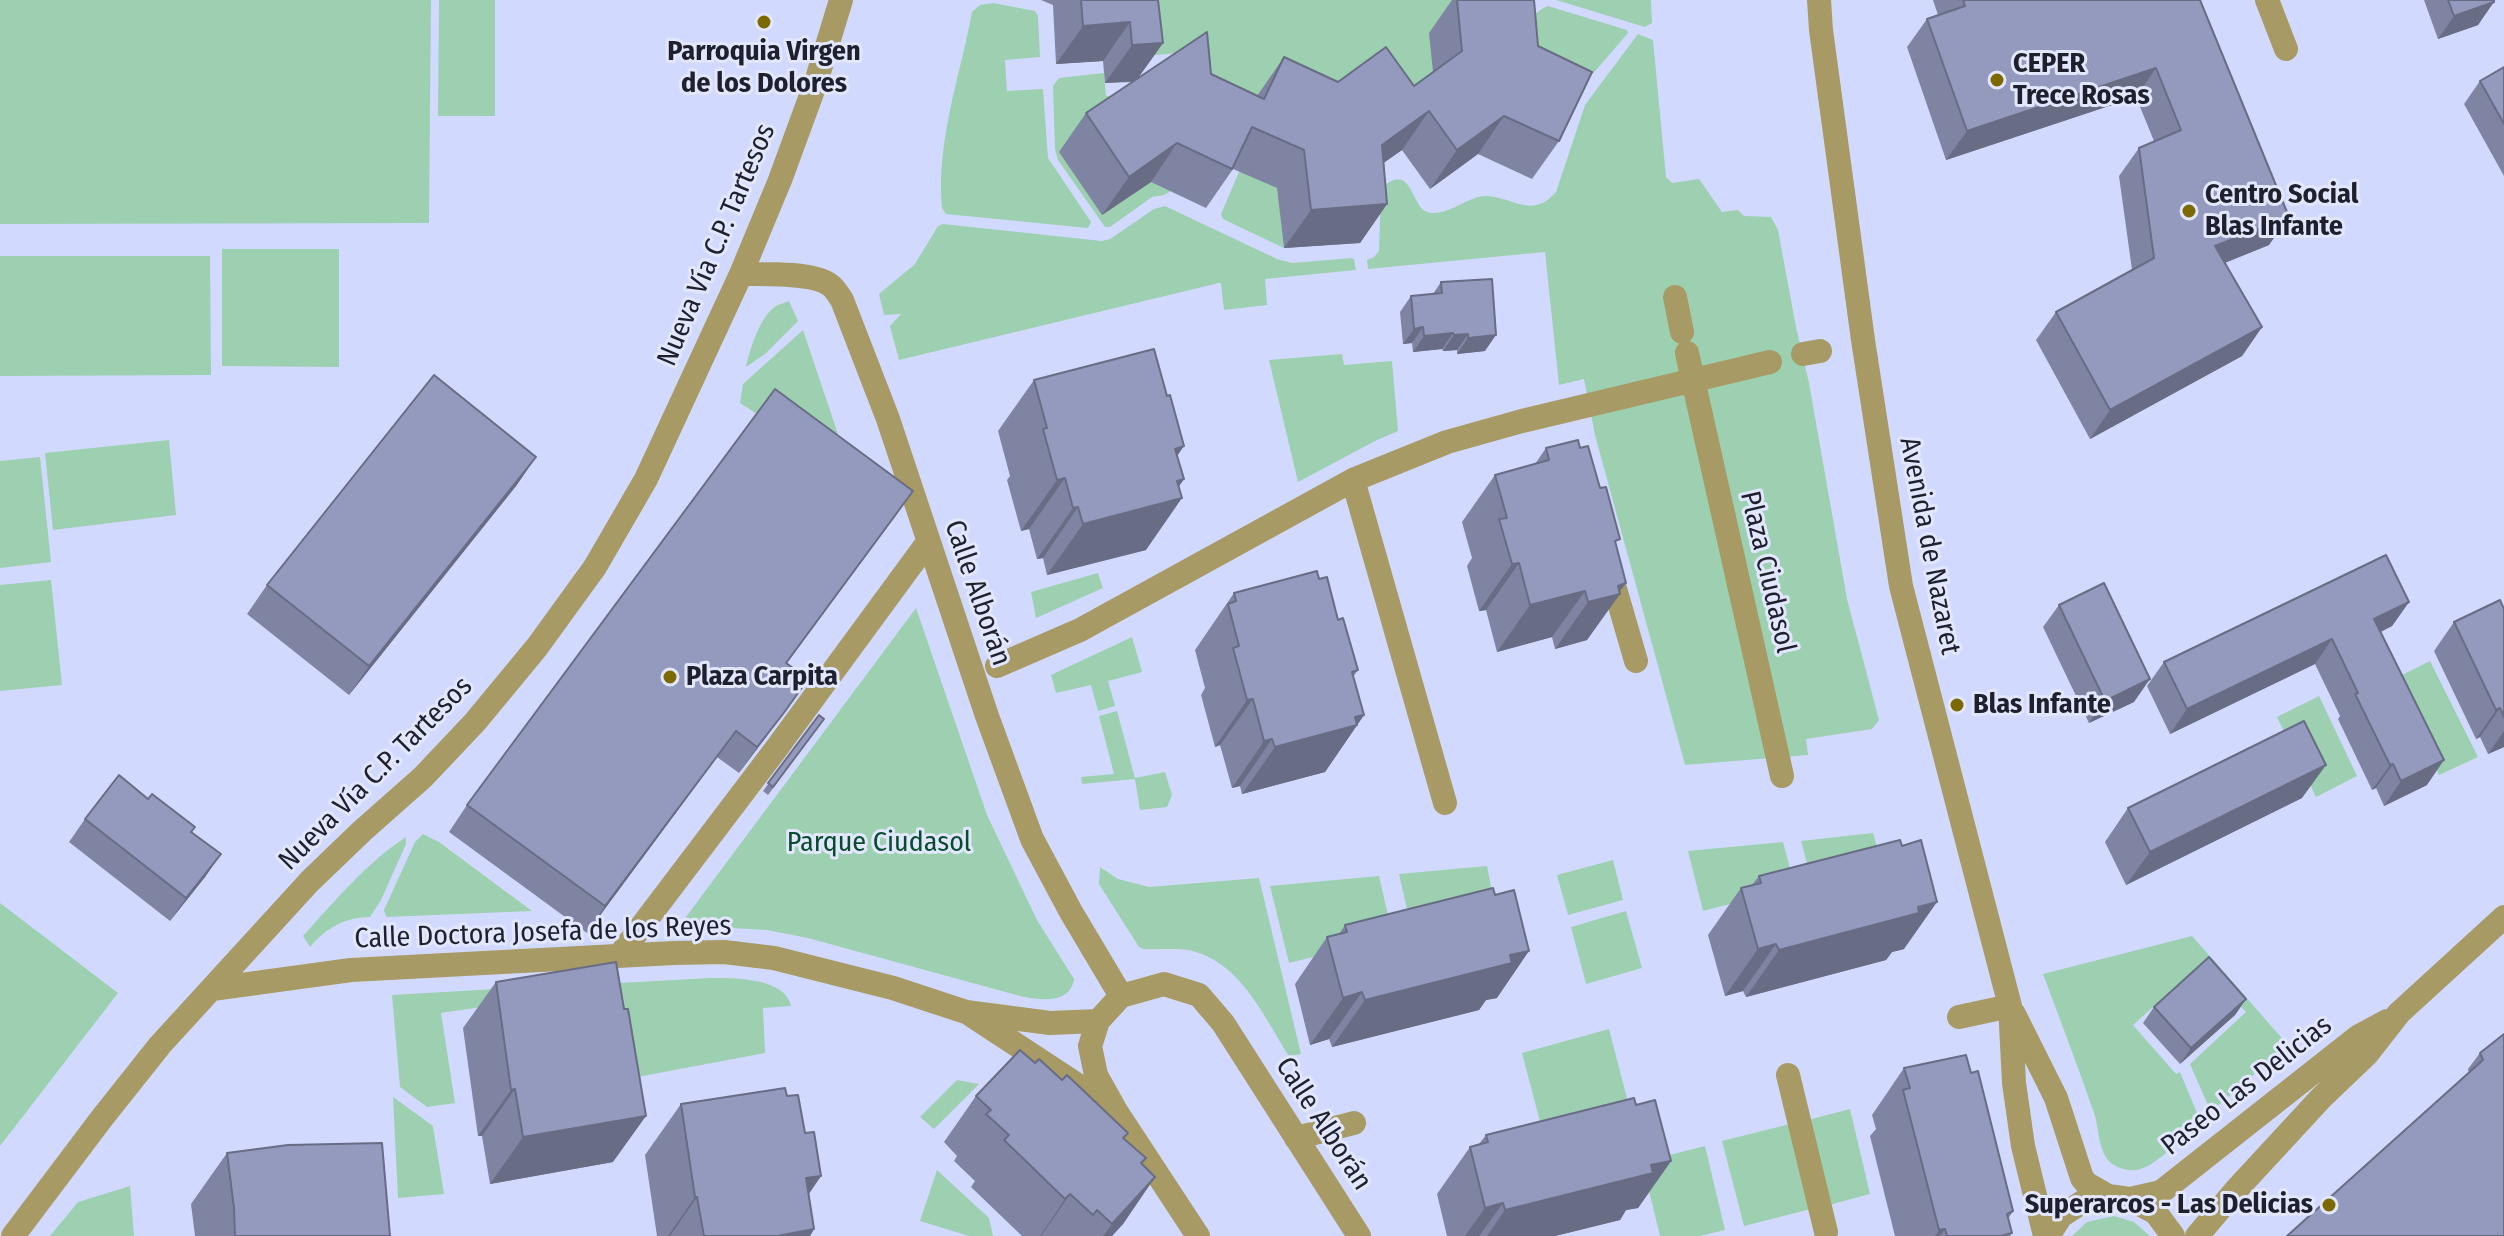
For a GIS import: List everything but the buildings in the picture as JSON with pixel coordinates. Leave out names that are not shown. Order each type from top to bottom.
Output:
[{"type":"street","name":"Nueva Vía C.P. Tartesos","points":[[13,1236],[141,1069],[310,881],[423,777],[465,733],[537,647],[595,567],[646,479],[741,274],[816,82],[841,0]]},
{"type":"street","name":"Avenida de Nazaret","points":[[1819,0],[1861,327],[1901,586],[2010,1006],[2014,1083],[2023,1146],[2047,1236]]},
{"type":"street","points":[[2267,0],[2286,49]]},
{"type":"street","name":"Calle Alborán","points":[[741,274],[781,273],[819,281],[830,285],[842,300],[888,419],[987,716],[1032,839],[1071,912],[1121,996],[1164,984],[1199,995],[1223,1023],[1359,1236]]},
{"type":"street","name":"Plaza Ciudasol","points":[[1675,297],[1782,776]]},
{"type":"street","points":[[997,666],[1080,630],[1353,480],[1447,442],[1770,362]]},
{"type":"street","points":[[1353,480],[1445,803]]},
{"type":"street","points":[[619,956],[928,542]]},
{"type":"street","points":[[1602,543],[1636,661]]},
{"type":"street","name":"Paseo Las Delicias","points":[[2197,1236],[2321,1098],[2367,1054],[2399,1013],[2504,917]]},
{"type":"street","name":"Calle Doctora Josefa de los Reyes","points":[[212,989],[351,970],[724,952],[774,958],[893,988],[966,1012],[1050,1023],[1098,1021],[1090,1046],[1096,1075],[1198,1236]]},
{"type":"street","points":[[1098,1021],[1121,996]]},
{"type":"street","points":[[1959,1017],[2010,1006],[2056,1098],[2082,1178],[2087,1184],[2156,1213],[2173,1236]]},
{"type":"street","name":"Calle Doctora Josefa de los Reyes","points":[[966,1012],[1116,1111]]},
{"type":"street","name":"Paseo Las Delicias","points":[[2047,1236],[2061,1216],[2084,1201],[2161,1192],[2359,1036],[2399,1013]]},
{"type":"street","points":[[1788,1075],[1826,1232]]},
{"type":"street","points":[[1296,1138],[1354,1123]]},
{"type":"green space","points":[[0,0],[431,0],[429,223],[0,224]]},
{"type":"green space","points":[[439,0],[495,0],[495,116],[438,116]]},
{"type":"green space","points":[[1119,0],[1530,0],[1444,96],[1237,137],[1179,53],[1133,57]]},
{"type":"green space","points":[[1556,0],[1651,0],[1652,23],[1645,27]]},
{"type":"green space","points":[[993,3],[1035,11],[1038,16],[1040,57],[1005,60],[1007,91],[1043,89],[1048,158],[1091,222],[1088,228],[946,214],[942,208],[942,158],[972,12],[980,5]]},
{"type":"green space","points":[[1548,6],[1627,30],[1628,33],[1578,91],[1527,67],[1530,24]]},
{"type":"green space","points":[[1638,34],[1653,40],[1666,177],[1672,183],[1699,179],[1722,212],[1738,210],[1744,216],[1771,217],[1778,230],[1847,599],[1879,720],[1872,729],[1806,739],[1808,755],[1685,765],[1595,435],[1584,379],[1559,385],[1545,252],[1368,269],[1367,260],[1379,251],[1381,192],[1392,181],[1400,179],[1405,182],[1422,209],[1435,213],[1487,196],[1531,206],[1547,200],[1556,192],[1585,105]]},
{"type":"green space","points":[[1104,73],[1106,96],[1116,96],[1148,172],[1174,182],[1171,191],[1152,197],[1110,227],[1105,227],[1058,160],[1055,149],[1053,86],[1059,78]]},
{"type":"green space","points":[[1239,172],[1287,184],[1280,211],[1284,248],[1223,219],[1221,214]]},
{"type":"green space","points":[[1165,206],[1277,259],[1292,263],[1351,258],[1356,270],[1265,279],[1267,305],[1224,310],[1219,283],[899,360],[890,326],[901,314],[884,315],[879,294],[915,264],[938,226],[943,224],[1102,241],[1110,239],[1154,209]]},
{"type":"green space","points":[[222,249],[339,249],[339,367],[222,366]]},
{"type":"green space","points":[[0,256],[210,256],[211,375],[0,376]]},
{"type":"green space","points":[[789,301],[798,321],[765,354],[746,367],[765,317],[777,306]]},
{"type":"green space","points":[[803,330],[852,476],[740,403],[743,384]]},
{"type":"green space","points":[[1342,354],[1344,365],[1392,361],[1398,431],[1298,482],[1269,360]]},
{"type":"green space","points":[[169,440],[176,515],[53,530],[45,453]]},
{"type":"green space","points":[[40,457],[51,562],[0,568],[0,461]]},
{"type":"green space","points":[[1098,573],[1103,588],[1036,618],[1031,592]]},
{"type":"green space","points":[[51,580],[62,685],[0,691],[0,585]]},
{"type":"green space","name":"Parque Ciudasol","points":[[916,608],[987,815],[1037,920],[1074,979],[1067,993],[1060,997],[1020,996],[808,938],[767,930],[680,925]]},
{"type":"green space","points":[[1132,637],[1142,672],[1108,681],[1115,706],[1098,711],[1091,685],[1056,693],[1051,675]]},
{"type":"green space","points":[[2430,661],[2478,757],[2439,775],[2392,680]]},
{"type":"green space","points":[[2319,696],[2357,776],[2316,797],[2277,717]]},
{"type":"green space","points":[[1117,711],[1135,778],[1165,772],[1172,795],[1167,807],[1140,810],[1135,779],[1082,784],[1081,777],[1114,774],[1099,716]]},
{"type":"green space","points":[[1873,833],[1882,864],[1812,882],[1801,841]]},
{"type":"green space","points":[[423,834],[439,842],[532,911],[386,917],[384,910],[415,842]]},
{"type":"green space","points":[[406,837],[406,844],[381,900],[370,917],[337,925],[310,947],[303,936],[364,871]]},
{"type":"green space","points":[[1783,842],[1795,887],[1703,911],[1688,851]]},
{"type":"green space","points":[[1613,860],[1623,900],[1568,915],[1557,875]]},
{"type":"green space","points":[[1487,866],[1497,917],[1412,931],[1399,874]]},
{"type":"green space","points":[[1100,867],[1118,879],[1149,887],[1259,878],[1301,1054],[1289,1056],[1249,992],[1222,965],[1188,950],[1139,947],[1099,884]]},
{"type":"green space","points":[[1379,876],[1393,937],[1289,963],[1270,886]]},
{"type":"green space","points":[[0,903],[118,993],[0,1146]]},
{"type":"green space","points":[[1626,911],[1642,968],[1586,984],[1571,927]]},
{"type":"green space","points":[[2192,936],[2288,1045],[2213,1110],[2190,1064],[2246,1012],[2202,963],[2133,1025],[2176,1074],[2180,1072],[2197,1113],[2204,1118],[2153,1163],[2136,1170],[2121,1168],[2108,1160],[2102,1150],[2094,1113],[2043,974]]},
{"type":"green space","points":[[710,978],[757,981],[779,989],[787,996],[791,1006],[763,1008],[765,1053],[616,1081],[601,984]]},
{"type":"green space","points":[[582,984],[583,992],[441,1013],[455,1103],[427,1107],[400,1087],[392,995]]},
{"type":"green space","points":[[1609,1029],[1630,1110],[1543,1133],[1522,1053]]},
{"type":"green space","points":[[957,1080],[979,1084],[934,1129],[920,1117]]},
{"type":"green space","points":[[393,1097],[433,1126],[444,1194],[398,1198]]},
{"type":"green space","points":[[1850,1109],[1870,1194],[1829,1205],[1808,1120]]},
{"type":"green space","points":[[1790,1124],[1811,1209],[1744,1226],[1722,1141]]},
{"type":"green space","points":[[1705,1146],[1725,1230],[1700,1236],[1660,1236],[1642,1162]]},
{"type":"green space","points":[[937,1170],[989,1218],[993,1236],[969,1236],[920,1221]]},
{"type":"green space","points":[[130,1186],[134,1236],[50,1236],[78,1202]]},
{"type":"green space","points":[[2114,1216],[2134,1222],[2150,1236],[2072,1236],[2087,1222]]},
{"type":"place","name":"Parroquia Virgen de los Dolores","points":[[764,22]]},
{"type":"place","name":"CEPER Trece Rosas","points":[[1997,80]]},
{"type":"place","name":"Centro Social Blas Infante","points":[[2189,211]]},
{"type":"place","name":"Plaza Carpita","points":[[670,677]]},
{"type":"place","name":"Blas Infante","points":[[1957,705]]},
{"type":"place","name":"Superarcos - Las Delicias","points":[[2329,1205]]}]
